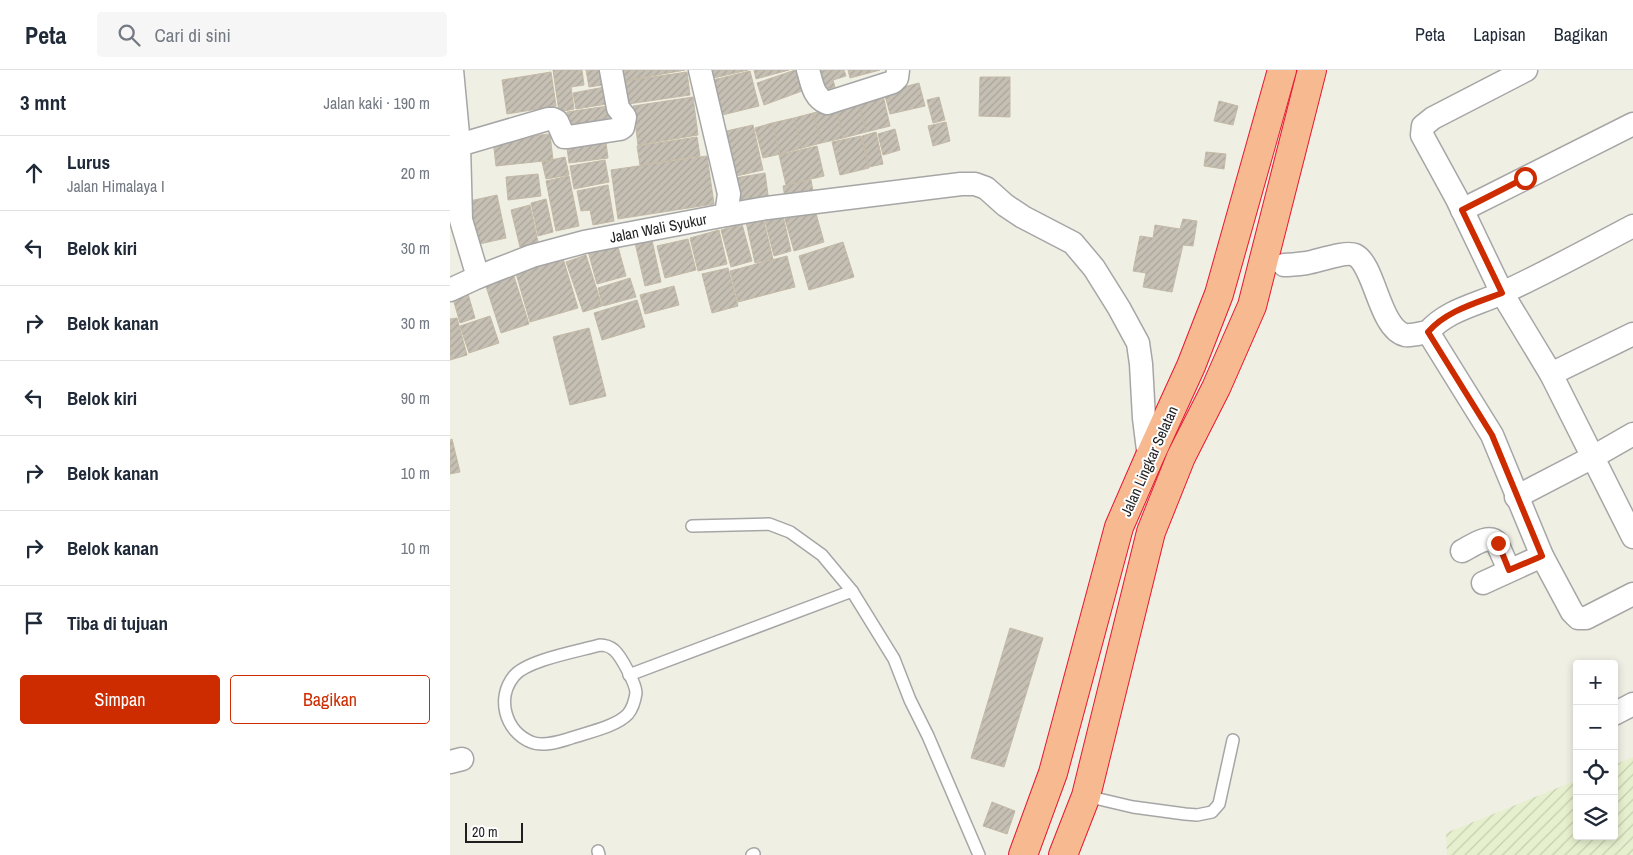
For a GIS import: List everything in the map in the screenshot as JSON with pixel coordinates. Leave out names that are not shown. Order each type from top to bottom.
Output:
[{"type":"highway","points":[[1282,70],[1311,74]]},
{"type":"highway","name":"Jalan Lingkar Selatan","points":[[1023,855],[1053,774],[1119,527],[1191,366],[1219,294],[1282,70]]},
{"type":"highway","name":"Jalan Lingkar Selatan","points":[[1063,855],[1086,796],[1151,532],[1181,457],[1216,388],[1252,306],[1311,74]]},
{"type":"street","points":[[452,70],[459,145],[461,220],[478,277]]},
{"type":"street","points":[[459,145],[548,119],[554,119],[557,122],[564,137],[620,129],[624,127],[625,117],[618,108],[611,70]]},
{"type":"street","name":"Jalan Wali Syukur","points":[[450,290],[532,256],[584,242],[726,215],[729,194],[700,70]]},
{"type":"street","points":[[808,70],[816,95],[827,103],[896,76]]},
{"type":"street","points":[[1526,70],[1433,118],[1423,126],[1422,135],[1462,210],[1502,293],[1551,374],[1633,537]]},
{"type":"street","points":[[1462,210],[1633,124]]},
{"type":"street","points":[[726,215],[767,208],[961,184],[975,184],[986,188],[1005,205],[1023,217],[1072,244],[1094,268],[1119,308],[1138,344],[1142,364],[1144,418],[1154,447]]},
{"type":"street","points":[[1284,265],[1306,263],[1347,254],[1355,255],[1364,264],[1385,315],[1398,332],[1407,335],[1428,332],[1435,324],[1446,317],[1502,293],[1633,226]]},
{"type":"street","points":[[1428,332],[1492,435],[1542,556],[1572,612],[1578,618],[1586,618],[1633,594]]},
{"type":"street","points":[[1551,374],[1633,334]]},
{"type":"street","points":[[1516,497],[1633,434]]},
{"type":"street","points":[[1462,550],[1489,538],[1494,539],[1498,543],[1509,570]]},
{"type":"street","points":[[1483,584],[1509,570],[1542,556]]},
{"type":"street","points":[[1618,712],[1633,704]]},
{"type":"lane","points":[[692,526],[769,524],[790,532],[822,555],[852,591],[894,659],[910,700],[928,736],[979,855]]},
{"type":"lane","points":[[630,675],[852,591]]},
{"type":"lane","points":[[600,645],[607,645],[618,654],[630,675],[636,691],[634,702],[628,714],[617,723],[553,743],[532,743],[513,730],[504,711],[505,694],[515,675],[532,663],[600,645]]},
{"type":"lane","points":[[1086,796],[1133,807],[1185,814],[1197,815],[1212,812],[1219,804],[1233,740]]},
{"type":"green space","points":[[1633,757],[1633,855],[1447,855],[1446,833],[1573,782],[1573,840],[1618,840],[1618,763]]},
{"type":"building","points":[[553,70],[582,70],[584,85],[571,87],[574,109],[559,112]]},
{"type":"building","points":[[586,70],[607,70],[609,84],[589,87]]},
{"type":"building","points":[[622,70],[685,70],[624,81]]},
{"type":"building","points":[[703,70],[748,70],[705,80]]},
{"type":"building","points":[[754,70],[789,70],[756,79]]},
{"type":"building","points":[[795,70],[802,91],[764,105],[757,83]]},
{"type":"building","points":[[813,70],[844,70],[846,76],[833,80],[835,87],[825,90]]},
{"type":"building","points":[[848,70],[880,70],[850,78]]},
{"type":"building","points":[[750,71],[759,106],[714,117],[705,82]]},
{"type":"building","points":[[551,72],[556,106],[507,114],[502,80]]},
{"type":"building","points":[[687,72],[690,95],[628,104],[625,81]]},
{"type":"building","points":[[980,77],[1010,77],[1010,117],[979,116]]},
{"type":"building","points":[[919,83],[925,106],[890,114],[884,92]]},
{"type":"building","points":[[610,86],[613,103],[576,109],[573,93]]},
{"type":"building","points":[[883,95],[890,126],[866,132],[858,101]]},
{"type":"building","points":[[693,97],[698,135],[638,145],[633,106]]},
{"type":"building","points":[[939,97],[945,120],[933,123],[927,100]]},
{"type":"building","points":[[858,101],[866,132],[843,138],[836,107]]},
{"type":"building","points":[[1219,101],[1238,106],[1233,125],[1214,121]]},
{"type":"building","points":[[615,105],[617,125],[570,132],[567,112]]},
{"type":"building","points":[[836,107],[843,138],[821,143],[813,113]]},
{"type":"building","points":[[813,113],[821,143],[802,148],[794,118]]},
{"type":"building","points":[[794,118],[802,148],[780,154],[772,123]]},
{"type":"building","points":[[946,122],[950,141],[933,146],[928,126]]},
{"type":"building","points":[[772,123],[780,154],[763,158],[755,128]]},
{"type":"building","points":[[753,125],[763,170],[732,177],[722,132]]},
{"type":"building","points":[[895,129],[900,150],[883,155],[878,134]]},
{"type":"building","points":[[876,132],[883,164],[869,167],[862,136]]},
{"type":"building","points":[[550,134],[553,160],[496,166],[493,140]]},
{"type":"building","points":[[605,135],[608,158],[569,163],[566,140]]},
{"type":"building","points":[[861,136],[869,168],[840,175],[832,142]]},
{"type":"building","points":[[697,137],[700,156],[640,165],[637,146]]},
{"type":"building","points":[[817,146],[824,176],[786,185],[779,155]]},
{"type":"building","points":[[1206,152],[1226,154],[1224,169],[1204,166]]},
{"type":"building","points":[[707,156],[714,204],[618,219],[611,170]]},
{"type":"building","points":[[565,157],[569,175],[546,179],[542,162]]},
{"type":"building","points":[[605,160],[609,182],[574,189],[570,166]]},
{"type":"building","points":[[765,173],[769,202],[739,207],[735,178]]},
{"type":"building","points":[[538,174],[541,196],[508,200],[506,177]]},
{"type":"building","points":[[569,176],[579,226],[556,231],[546,181]]},
{"type":"building","points":[[811,180],[814,197],[786,203],[783,186]]},
{"type":"building","points":[[608,185],[614,221],[593,225],[590,210],[581,211],[577,191]]},
{"type":"building","points":[[497,195],[506,238],[475,245],[465,202]]},
{"type":"building","points":[[546,199],[553,232],[538,236],[531,203]]},
{"type":"building","points":[[530,205],[538,242],[520,247],[511,210]]},
{"type":"building","points":[[815,210],[824,242],[794,251],[785,219]]},
{"type":"building","points":[[783,216],[791,251],[774,256],[765,221]]},
{"type":"building","points":[[763,218],[773,259],[755,263],[746,222]]},
{"type":"building","points":[[1183,219],[1197,221],[1193,246],[1183,245],[1172,292],[1143,287],[1146,273],[1133,271],[1140,236],[1153,238],[1155,225],[1180,229]]},
{"type":"building","points":[[742,224],[752,261],[731,267],[721,230]]},
{"type":"building","points":[[719,230],[727,264],[698,271],[690,238]]},
{"type":"building","points":[[688,239],[696,270],[665,278],[657,246]]},
{"type":"building","points":[[652,240],[661,282],[645,286],[635,243]]},
{"type":"building","points":[[843,242],[854,277],[809,290],[799,256]]},
{"type":"building","points":[[617,243],[626,276],[597,284],[588,251]]},
{"type":"building","points":[[562,255],[578,308],[530,322],[515,270]]},
{"type":"building","points":[[586,255],[602,306],[583,312],[566,262]]},
{"type":"building","points":[[787,256],[795,287],[738,302],[730,271]]},
{"type":"building","points":[[728,268],[738,306],[712,313],[702,274]]},
{"type":"building","points":[[512,270],[529,324],[501,333],[484,280]]},
{"type":"building","points":[[630,278],[636,297],[603,306],[598,288]]},
{"type":"building","points":[[674,286],[679,305],[645,314],[640,295]]},
{"type":"building","points":[[466,287],[475,318],[460,323],[451,292]]},
{"type":"building","points":[[637,300],[645,327],[602,340],[594,313]]},
{"type":"building","points":[[490,316],[499,343],[469,353],[460,326]]},
{"type":"building","points":[[457,318],[467,355],[450,360],[450,319]]},
{"type":"building","points":[[589,328],[606,396],[570,405],[553,337]]},
{"type":"building","points":[[452,439],[460,472],[450,474],[450,440]]},
{"type":"building","points":[[1010,628],[1043,638],[1004,767],[971,758]]},
{"type":"building","points":[[992,802],[1015,811],[1007,834],[983,826]]},
{"type":"route","points":[[1498,543],[1509,570],[1542,556],[1492,435],[1428,332],[1435,324],[1446,317],[1502,293],[1462,210],[1525,178]]}]
